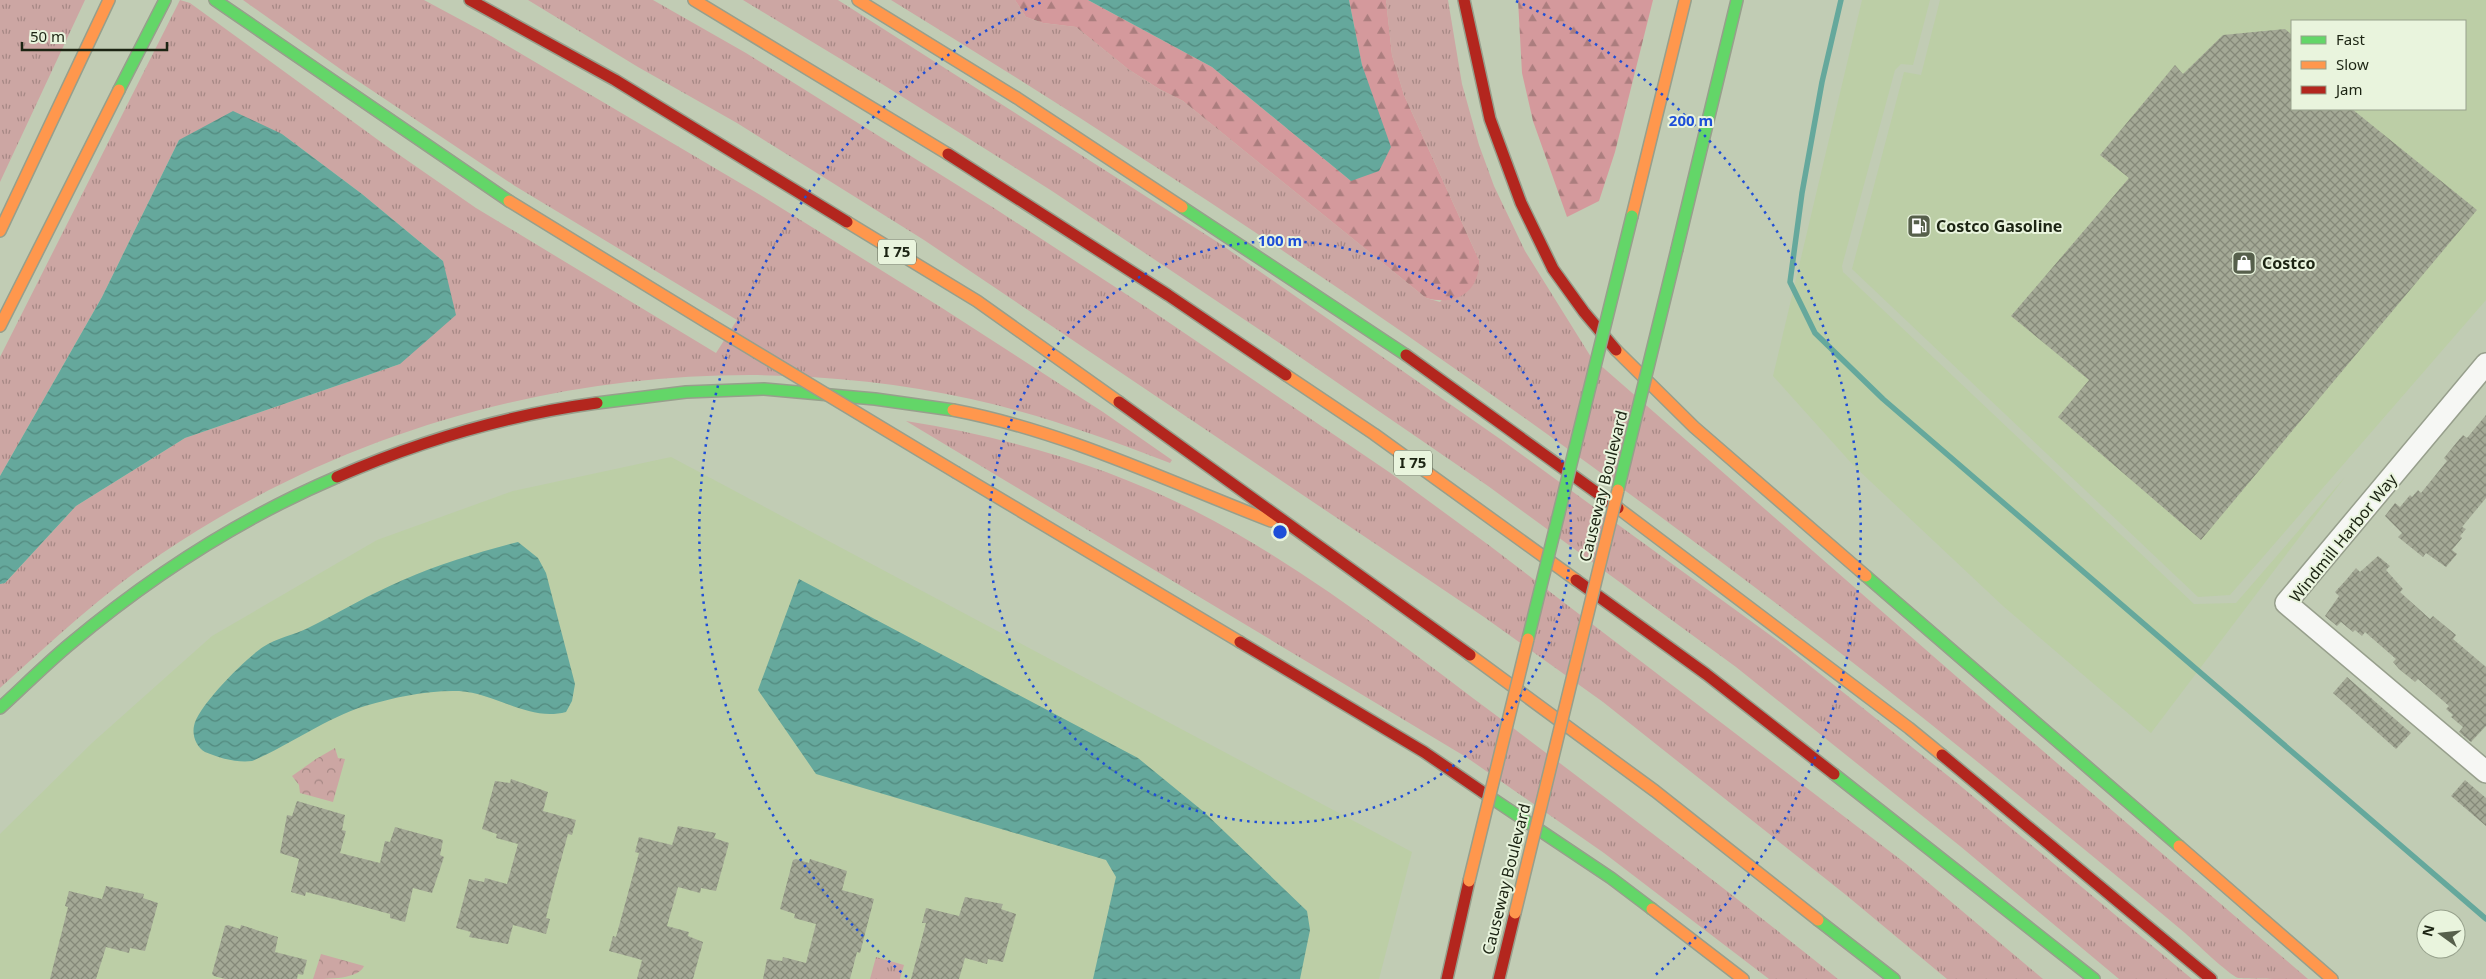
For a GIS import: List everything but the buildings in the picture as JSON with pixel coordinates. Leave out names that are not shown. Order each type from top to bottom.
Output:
[{"type":"main road","points":[[0,326],[165,0]]},
{"type":"main road","points":[[215,0],[494,192],[957,473],[1424,752],[1611,878],[1743,979]]},
{"type":"main road","name":"I 75","points":[[470,0],[615,80],[977,301],[1305,534],[1655,791],[1894,979]]},
{"type":"main road","name":"I 75","points":[[694,0],[958,160],[1168,294],[1374,434],[1706,674],[2094,979]]},
{"type":"main road","points":[[858,0],[1018,98],[1435,374],[1673,548],[1909,728],[2211,979]]},
{"type":"main road","points":[[1464,0],[1485,102],[1497,145],[1522,207],[1552,267],[1582,310],[1615,349],[1653,390],[1694,427],[2332,979]]},
{"type":"main road","name":"Causeway Boulevard","points":[[1447,979],[1468,882],[1685,0]]},
{"type":"main road","name":"Causeway Boulevard","points":[[1499,979],[1738,0]]},
{"type":"main road","points":[[0,231],[107,3]]},
{"type":"main road","points":[[0,708],[86,630],[128,596],[222,533],[264,510],[327,480],[382,457],[507,417],[572,404],[709,390],[778,389],[924,404],[984,416],[1064,440],[1152,472],[1305,534]]},
{"type":"street","name":"Windmill Harbor Way","points":[[2486,364],[2286,602],[2486,772]]},
{"type":"shaded area","points":[[1862,0],[1930,0],[1913,65],[1901,64],[1895,70],[1842,266],[1843,272],[2194,604],[2236,603],[2345,477],[2151,733],[2003,606],[1853,465],[1773,376]]},
{"type":"shaded area","points":[[1940,0],[2486,0],[2486,300],[2230,595],[2198,597],[1852,269],[1904,72],[1921,75]]},
{"type":"shaded area","points":[[671,457],[1412,852],[1379,979],[0,979],[0,834],[92,743],[212,636],[377,540],[513,491]]},
{"type":"green space","points":[[0,0],[85,0],[0,182]]},
{"type":"green space","points":[[180,0],[190,3],[385,145],[476,208],[716,353],[737,320],[515,186],[346,73],[243,0],[424,0],[491,36],[757,193],[942,308],[1103,412],[1172,460],[1170,463],[1072,427],[996,405],[971,399],[867,382],[761,375],[655,379],[550,394],[447,419],[347,454],[252,499],[161,554],[140,569],[78,618],[0,688],[0,584],[5,583],[76,506],[185,438],[400,364],[443,261],[362,194],[282,134],[179,140],[102,297],[0,476],[0,357]]},
{"type":"green space","points":[[528,0],[653,0],[746,53],[994,208],[1152,311],[1389,472],[1490,546],[1905,863],[2043,979],[1947,979],[1846,895],[1603,702],[1484,617],[924,240],[737,123],[638,67]]},
{"type":"green space","points":[[743,0],[838,0],[1219,243],[1503,441],[1785,646],[1957,783],[2192,979],[2119,979],[1960,846],[1736,667],[1488,486],[1281,344],[1052,191],[882,84]]},
{"type":"green space","points":[[891,0],[1015,0],[1026,17],[1043,23],[1076,27],[1128,69],[1159,89],[1183,101],[1426,298],[1440,302],[1479,260],[1404,95],[1392,55],[1386,0],[1448,0],[1462,84],[1479,145],[1494,186],[1525,251],[1591,357],[1957,677],[2308,979],[2238,978],[2233,975],[2101,863],[1882,686],[1746,580],[1608,478],[1326,280],[1182,184]]},
{"type":"green space","points":[[1015,0],[1088,0],[1212,67],[1351,181],[1362,65],[1349,0],[1386,0],[1392,55],[1404,95],[1479,260],[1478,271],[1471,288],[1456,298],[1447,300],[1426,298],[1183,101],[1159,89],[1128,69],[1076,27],[1043,23],[1026,17]]},
{"type":"green space","points":[[1518,0],[1653,0],[1615,152],[1599,201],[1567,217],[1533,121],[1522,73]]},
{"type":"green space","points":[[906,421],[1018,444],[1091,467],[1161,495],[1236,533],[1314,582],[1390,636],[1628,815],[1838,979],[1769,979],[1604,853],[1466,757]]},
{"type":"green space","points":[[335,748],[338,758],[345,759],[333,802],[300,793],[299,785],[292,776]]},
{"type":"green space","points":[[321,954],[364,966],[356,974],[350,976],[313,979]]},
{"type":"green space","points":[[876,957],[904,965],[900,979],[870,979]]},
{"type":"water","points":[[1088,0],[1349,0],[1362,65],[1391,147],[1379,171],[1351,181],[1212,67]]},
{"type":"water","points":[[233,111],[282,134],[362,194],[443,261],[456,315],[400,364],[185,438],[76,506],[5,583],[0,584],[0,476],[102,297],[179,140]]},
{"type":"water","points":[[518,542],[538,558],[546,573],[575,684],[572,701],[566,712],[539,713],[473,693],[459,691],[435,692],[388,700],[351,711],[252,761],[234,761],[216,756],[205,752],[197,744],[194,737],[194,726],[204,707],[234,672],[263,647],[308,628],[379,591],[417,574]]},
{"type":"water","points":[[799,579],[1138,758],[1204,812],[1307,911],[1310,930],[1300,979],[1093,979],[1116,877],[1106,860],[816,774],[758,690]]},
{"type":"waterway","points":[[1841,0],[1822,82],[1802,193],[1790,282],[1815,333],[1883,399],[2486,919]]},
{"type":"traffic: fast","points":[[119,90],[165,0]]},
{"type":"traffic: fast","points":[[215,0],[509,201]]},
{"type":"traffic: fast","points":[[1677,249],[1737,0]]},
{"type":"traffic: fast","points":[[1182,207],[1406,355]]},
{"type":"traffic: fast","points":[[1528,639],[1632,216]]},
{"type":"traffic: fast","points":[[1618,490],[1677,249]]},
{"type":"traffic: fast","points":[[597,403],[686,392],[764,389],[875,399],[953,410]]},
{"type":"traffic: fast","points":[[0,708],[70,644],[132,595],[165,572],[198,550],[266,511],[337,477]]},
{"type":"traffic: fast","points":[[1866,576],[2179,846]]},
{"type":"traffic: fast","points":[[1834,774],[2094,979]]},
{"type":"traffic: fast","points":[[1484,793],[1611,878],[1652,909]]},
{"type":"traffic: fast","points":[[1818,920],[1894,979]]},
{"type":"traffic: slow","points":[[0,231],[109,0]]},
{"type":"traffic: slow","points":[[694,0],[948,154]]},
{"type":"traffic: slow","points":[[858,0],[1017,98],[1182,207]]},
{"type":"traffic: slow","points":[[1632,216],[1685,0]]},
{"type":"traffic: slow","points":[[0,326],[119,90]]},
{"type":"traffic: slow","points":[[509,201],[708,323]]},
{"type":"traffic: slow","points":[[847,222],[977,301],[1119,402]]},
{"type":"traffic: slow","points":[[708,323],[957,473]]},
{"type":"traffic: slow","points":[[1616,350],[1694,427],[1866,576]]},
{"type":"traffic: slow","points":[[1286,375],[1374,434],[1576,580]]},
{"type":"traffic: slow","points":[[953,410],[994,419],[1075,444],[1115,458],[1271,521]]},
{"type":"traffic: slow","points":[[957,473],[1240,642]]},
{"type":"traffic: slow","points":[[1515,913],[1618,490]]},
{"type":"traffic: slow","points":[[1618,508],[1942,755]]},
{"type":"traffic: slow","points":[[1469,881],[1528,639]]},
{"type":"traffic: slow","points":[[1470,655],[1655,791],[1818,920]]},
{"type":"traffic: slow","points":[[2179,846],[2332,979]]},
{"type":"traffic: slow","points":[[1652,909],[1743,979]]},
{"type":"traffic: jam","points":[[470,0],[615,80],[847,222]]},
{"type":"traffic: jam","points":[[1464,0],[1490,119],[1521,203],[1553,269],[1584,312],[1616,350]]},
{"type":"traffic: jam","points":[[948,154],[1168,295],[1286,375]]},
{"type":"traffic: jam","points":[[1406,355],[1618,508]]},
{"type":"traffic: jam","points":[[1119,402],[1470,655]]},
{"type":"traffic: jam","points":[[337,477],[400,452],[464,431],[563,408],[597,403]]},
{"type":"traffic: jam","points":[[1576,580],[1706,674],[1834,774]]},
{"type":"traffic: jam","points":[[1240,642],[1424,752],[1484,793]]},
{"type":"traffic: jam","points":[[1942,755],[2211,979]]},
{"type":"traffic: jam","points":[[1447,979],[1469,881]]},
{"type":"traffic: jam","points":[[1499,979],[1515,913]]},
{"type":"place","name":"Costco Gasoline","points":[[1919,226]]},
{"type":"place","name":"Costco","points":[[2244,263]]}]
